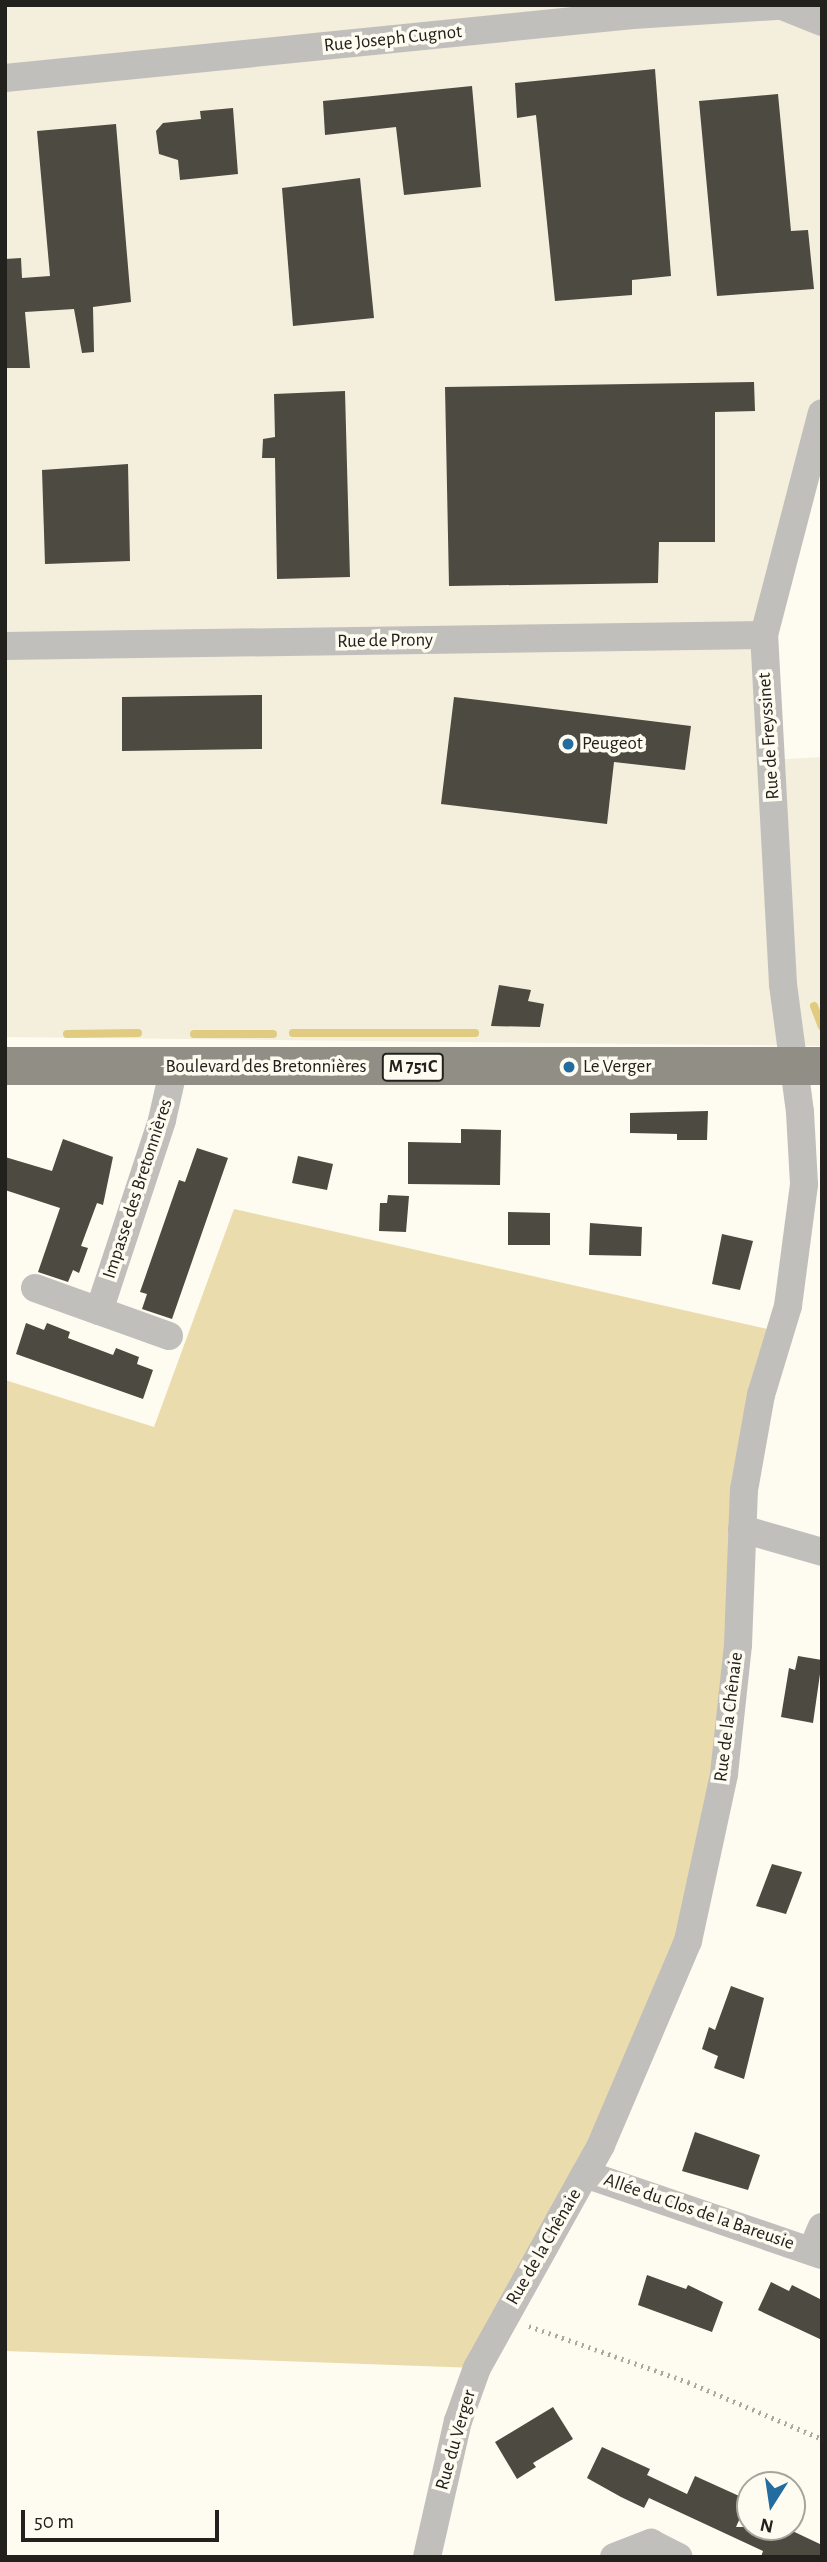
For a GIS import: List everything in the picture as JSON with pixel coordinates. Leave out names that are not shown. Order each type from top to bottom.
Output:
[{"type":"main road","name":"Boulevard des Bretonnières","points":[[5,1066],[807,1066]]},
{"type":"street","name":"Rue Joseph Cugnot","points":[[5,78],[628,10],[791,5]]},
{"type":"street","name":"Rue Joseph Cugnot","points":[[782,6],[822,22]]},
{"type":"street","name":"Rue de Freyssinet","points":[[807,1066],[783,984],[764,635],[822,413]]},
{"type":"street","name":"Rue de Prony","points":[[5,646],[764,635]]},
{"type":"street","name":"Rue de la Chênaie","points":[[501,2322],[585,2174],[657,2017],[697,1913],[733,1706],[742,1530],[761,1395],[782,1332],[798,1244],[804,1184],[807,1066]]},
{"type":"street","name":"Impasse des Bretonnières","points":[[99,1311],[162,1120],[174,1067]]},
{"type":"street","points":[[35,1288],[169,1336]]},
{"type":"street","points":[[742,1530],[822,1552]]},
{"type":"street","name":"Allée du Clos de la Bareusie","points":[[585,2174],[819,2244]]},
{"type":"street","name":"Rue du Verger","points":[[427,2557],[458,2421],[501,2322]]},
{"type":"street","points":[[614,2557],[651,2543],[680,2557]]},
{"type":"path","points":[[501,2322],[688,2382],[822,2439]]},
{"type":"shaded area","points":[[5,5],[822,5],[822,413],[764,635],[769,760],[822,757],[822,1046],[5,1037]]},
{"type":"shaded area","points":[[234,1209],[781,1332],[761,1395],[738,1645],[658,2017],[477,2368],[5,2351],[5,1380],[154,1427]]},
{"type":"building","points":[[655,69],[671,276],[632,280],[632,295],[555,301],[536,115],[517,118],[515,83]]},
{"type":"building","points":[[472,86],[481,187],[404,195],[396,127],[325,135],[323,101]]},
{"type":"building","points":[[778,94],[791,231],[808,230],[814,289],[717,296],[699,101]]},
{"type":"building","points":[[233,108],[238,174],[180,180],[178,160],[159,154],[156,131],[163,123],[201,119],[200,111]]},
{"type":"building","points":[[116,124],[131,302],[93,307],[94,352],[82,353],[74,309],[25,312],[30,368],[5,368],[5,259],[21,258],[22,278],[50,276],[37,131]]},
{"type":"building","points":[[360,178],[374,318],[293,326],[282,188]]},
{"type":"building","points":[[754,382],[755,411],[715,412],[715,542],[659,542],[658,583],[449,586],[445,387]]},
{"type":"building","points":[[345,391],[350,577],[277,579],[275,458],[262,458],[263,439],[275,437],[274,394]]},
{"type":"building","points":[[128,464],[130,561],[45,564],[42,470]]},
{"type":"building","points":[[262,695],[262,749],[122,751],[122,697]]},
{"type":"building","name":"Peugeot","points":[[454,697],[691,726],[685,770],[614,762],[607,824],[441,804]]},
{"type":"building","points":[[499,985],[531,990],[528,1001],[544,1004],[540,1027],[491,1026]]},
{"type":"building","points":[[708,1111],[707,1140],[677,1140],[677,1134],[630,1133],[630,1113]]},
{"type":"building","points":[[461,1129],[501,1130],[500,1185],[408,1184],[408,1142],[461,1143]]},
{"type":"building","points":[[63,1139],[113,1157],[103,1205],[97,1203],[81,1246],[88,1248],[79,1273],[73,1270],[68,1282],[38,1272],[60,1208],[5,1190],[5,1157],[52,1171]]},
{"type":"building","points":[[197,1148],[228,1158],[172,1319],[142,1309],[147,1294],[140,1292],[179,1180],[185,1182]]},
{"type":"building","points":[[298,1156],[333,1164],[327,1190],[292,1183]]},
{"type":"building","points":[[388,1195],[409,1196],[406,1232],[379,1231],[380,1203],[387,1203]]},
{"type":"building","points":[[508,1212],[550,1213],[550,1245],[508,1245]]},
{"type":"building","points":[[590,1223],[642,1227],[641,1256],[589,1255]]},
{"type":"building","points":[[722,1234],[753,1241],[740,1290],[712,1284]]},
{"type":"building","points":[[26,1323],[44,1330],[47,1323],[70,1332],[68,1338],[113,1355],[116,1348],[139,1357],[137,1364],[153,1370],[143,1399],[16,1354]]},
{"type":"building","points":[[798,1656],[822,1660],[813,1723],[781,1717],[789,1668],[795,1670]]},
{"type":"building","points":[[772,1864],[802,1872],[786,1914],[756,1906]]},
{"type":"building","points":[[731,1986],[764,1998],[744,2079],[714,2068],[718,2056],[702,2049],[709,2027],[715,2030]]},
{"type":"building","points":[[695,2132],[760,2155],[748,2190],[682,2171]]},
{"type":"building","points":[[647,2275],[686,2289],[688,2285],[723,2302],[712,2332],[638,2305]]},
{"type":"building","points":[[771,2282],[789,2291],[792,2285],[822,2300],[822,2340],[758,2310]]},
{"type":"building","points":[[553,2407],[573,2439],[533,2463],[536,2467],[517,2479],[495,2442]]},
{"type":"building","points":[[602,2447],[650,2469],[647,2475],[687,2494],[695,2476],[736,2495],[736,2538],[649,2498],[644,2508],[587,2478]]},
{"type":"building","points":[[806,2537],[822,2545],[822,2557],[761,2557],[763,2551],[741,2541],[806,2541]]},
{"type":"waterway","points":[[814,1006],[822,1027]]},
{"type":"waterway","points":[[67,1034],[138,1033]]},
{"type":"waterway","points":[[293,1033],[475,1033]]},
{"type":"waterway","points":[[194,1034],[273,1034]]},
{"type":"place","name":"Peugeot","points":[[568,744]]},
{"type":"place","name":"Le Verger","points":[[569,1067]]}]
